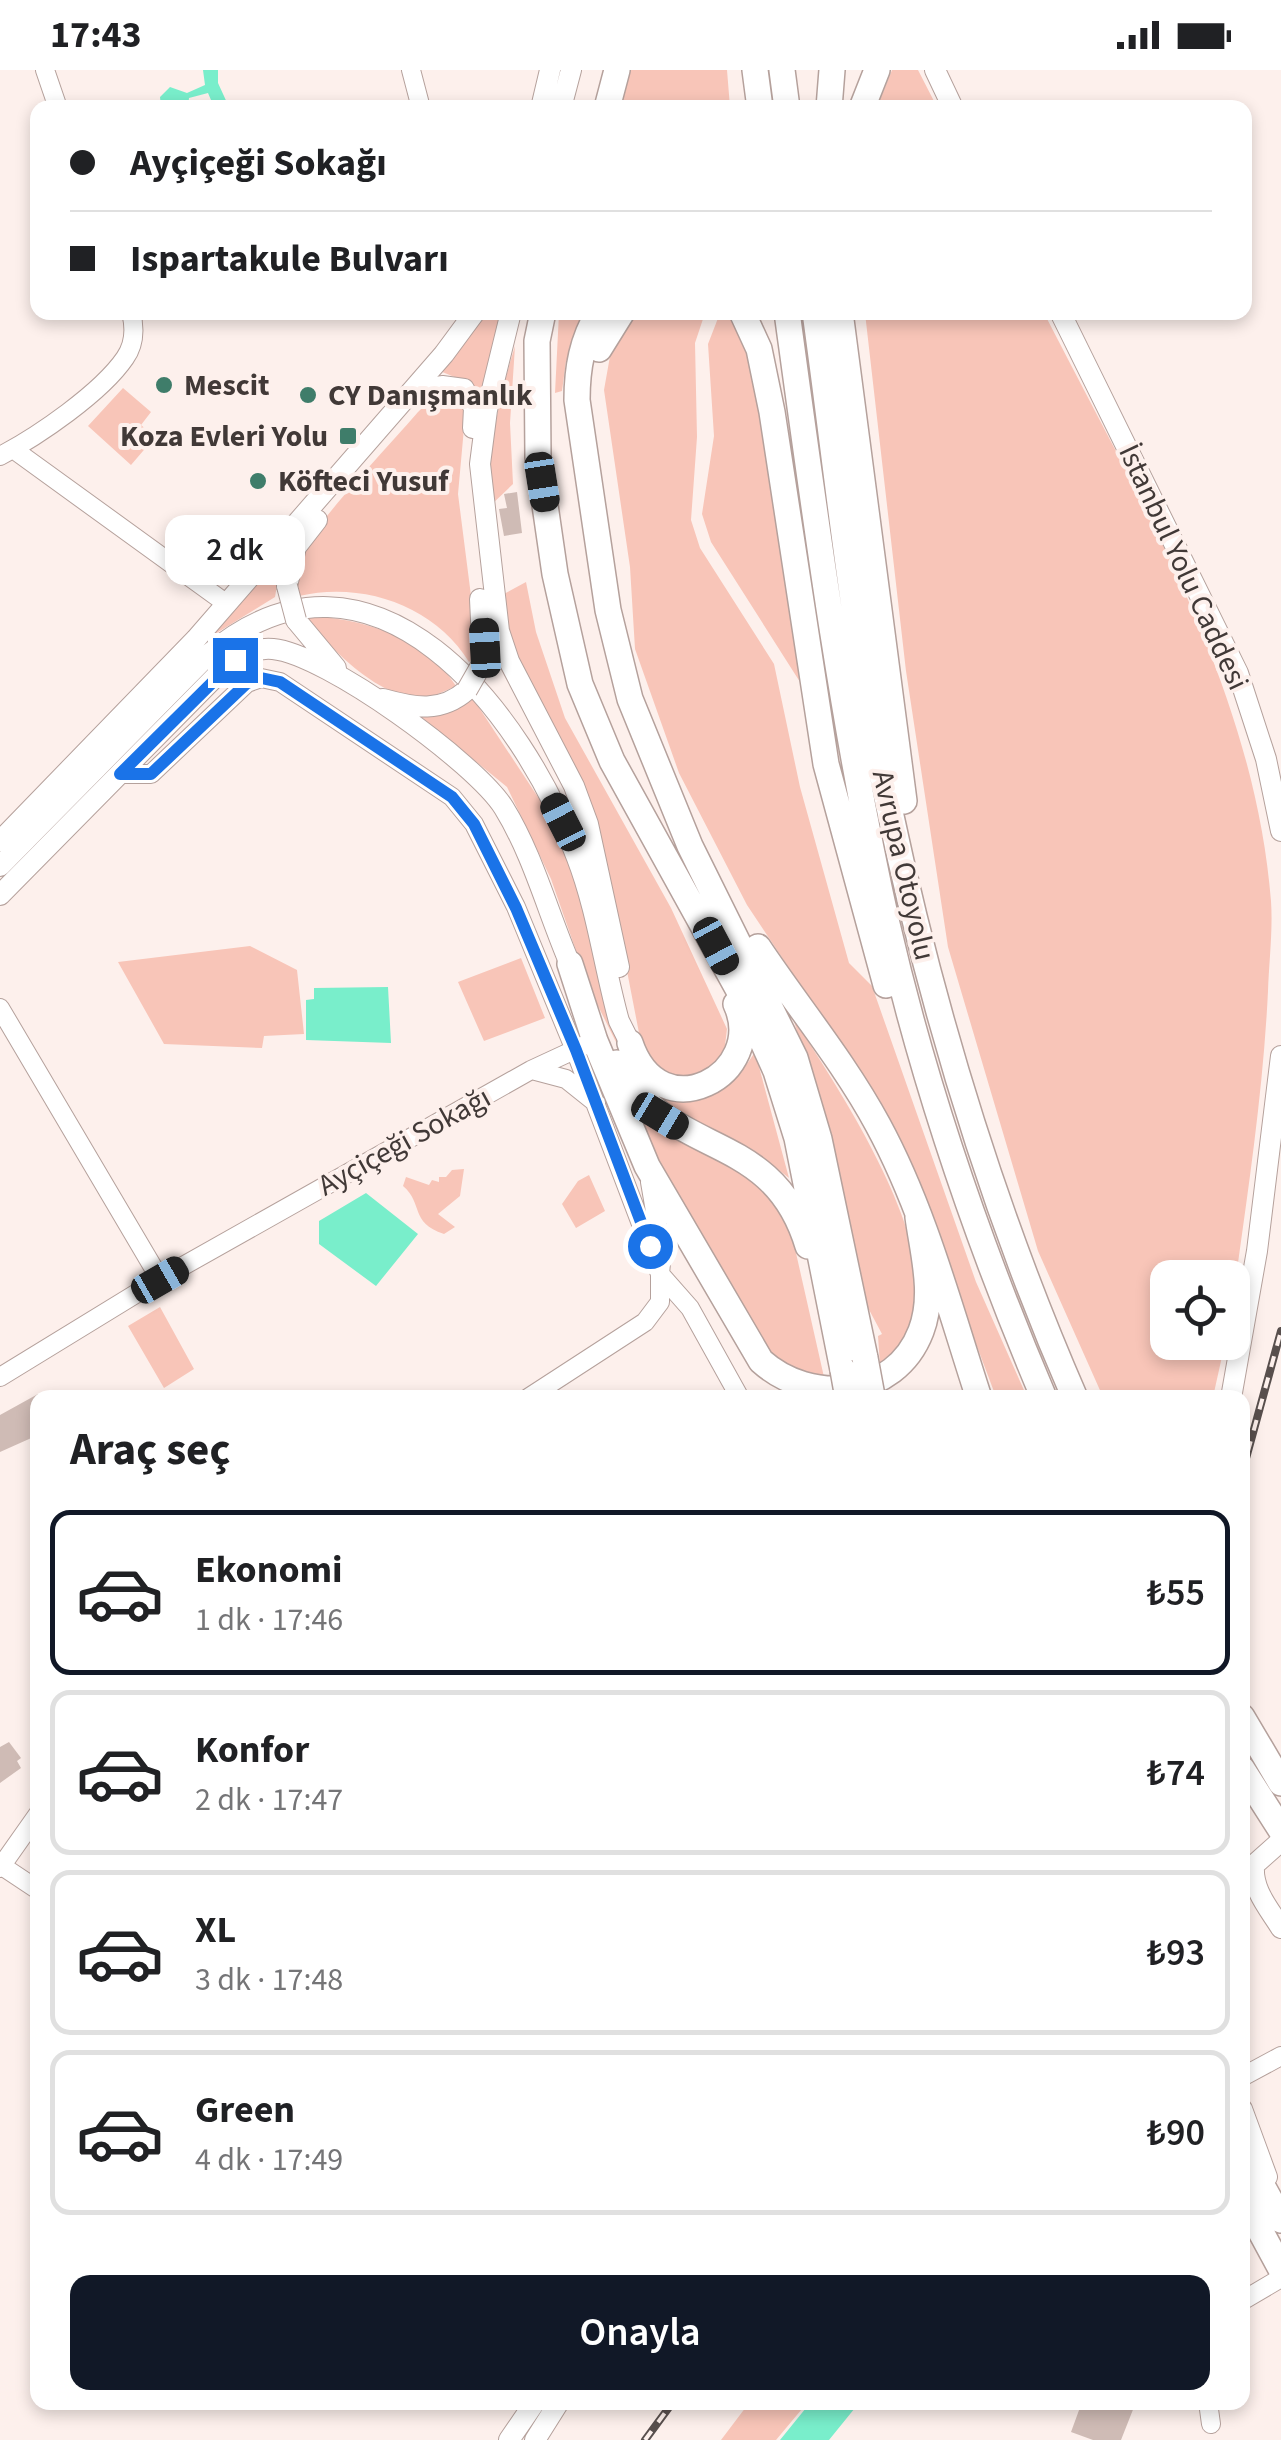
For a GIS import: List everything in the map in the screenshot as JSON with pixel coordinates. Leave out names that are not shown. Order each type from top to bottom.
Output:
[{"type":"highway","points":[[595,100],[602,70]]},
{"type":"highway","points":[[609,100],[617,70]]},
{"type":"highway","points":[[755,70],[759,100]]},
{"type":"highway","points":[[782,70],[786,100]]},
{"type":"highway","points":[[830,100],[832,70]]},
{"type":"highway","points":[[541,320],[537,341],[538,457],[556,574],[576,666],[594,725],[702,920],[776,1071],[797,1138],[826,1291]]},
{"type":"highway","points":[[595,320],[578,365],[580,422],[616,653],[652,755],[680,814],[725,884],[758,947],[850,1076],[880,1128],[918,1217],[976,1390]]},
{"type":"highway","points":[[580,422],[598,350],[617,320]]},
{"type":"highway","points":[[746,320],[763,367],[815,708],[839,820],[928,1119],[957,1186],[970,1206]]},
{"type":"highway","name":"Avrupa Otoyolu","points":[[789,320],[834,649],[864,812],[910,1010],[970,1206],[1041,1390]]},
{"type":"highway","name":"Avrupa Otoyolu","points":[[816,320],[878,748],[916,925],[986,1166],[1072,1390]]},
{"type":"highway","points":[[841,320],[913,868],[916,925]]},
{"type":"highway","points":[[680,814],[690,846],[795,1058],[819,1139],[854,1307],[854,1364]]},
{"type":"highway","points":[[630,1044],[642,1070],[670,1088],[701,1086],[727,1069],[742,1033],[739,1010],[709,951],[702,920]]},
{"type":"highway","points":[[570,964],[585,1046],[648,1166],[761,1361],[792,1384],[842,1389],[886,1375],[906,1356],[922,1329],[928,1284],[918,1217]]},
{"type":"highway","points":[[570,964],[620,1068],[640,1100],[688,1132],[756,1165],[790,1203],[862,1390]]},
{"type":"highway","points":[[1250,1730],[1281,1782]]},
{"type":"highway","points":[[1250,1785],[1277,1840]]},
{"type":"highway","points":[[1250,2163],[1281,2218]]},
{"type":"highway","points":[[1250,2212],[1281,2269]]},
{"type":"main road","points":[[543,100],[550,70]]},
{"type":"main road","points":[[563,100],[571,70]]},
{"type":"main road","points":[[935,70],[950,100]]},
{"type":"main road","points":[[0,841],[227,604],[403,402],[468,320]]},
{"type":"main road","points":[[480,464],[487,410],[509,320]]},
{"type":"main road","name":"İstanbul Yolu Caddesi","points":[[1064,320],[1238,673],[1266,759],[1281,831]]},
{"type":"main road","points":[[403,402],[442,386],[464,388],[474,408],[474,441],[480,464],[486,548],[498,631],[509,662],[574,786],[588,824],[614,944],[630,1044]]},
{"type":"main road","points":[[340,474],[326,506],[296,547],[286,586],[296,620],[341,677]]},
{"type":"main road","points":[[367,695],[414,708],[430,708],[446,704],[467,690],[484,662],[478,586],[486,548]]},
{"type":"main road","points":[[0,866],[235,633],[262,618],[315,608],[377,616],[421,636],[454,667],[530,762],[578,860],[619,1021],[630,1044]]},
{"type":"main road","points":[[0,895],[212,680],[244,655],[261,649],[282,651],[316,662],[367,695],[466,766],[503,806],[570,964]]},
{"type":"main road","points":[[1232,1390],[1258,1251],[1281,1056]]},
{"type":"main road","points":[[1277,1840],[1254,1864],[1281,1928]]},
{"type":"main road","points":[[1250,1887],[1271,1902]]},
{"type":"main road","points":[[1250,2131],[1281,2218]]},
{"type":"main road","points":[[509,2440],[529,2410]]},
{"type":"main road","points":[[536,2440],[554,2410]]},
{"type":"street","points":[[44,70],[55,100]]},
{"type":"street","points":[[133,320],[135,330],[128,355],[105,382],[6,453],[227,604]]},
{"type":"street","points":[[120,774],[151,774],[247,683],[261,678],[280,682],[462,806],[490,850],[585,1046],[596,1103],[660,1274],[690,1308],[736,1390]]},
{"type":"street","points":[[0,1008],[160,1280]]},
{"type":"street","name":"Ayçiçeği Sokağı","points":[[0,1378],[160,1280],[531,1070],[585,1046]]},
{"type":"street","points":[[531,1070],[566,1079],[596,1103]]},
{"type":"street","points":[[540,1390],[655,1312],[660,1302],[662,1252],[648,1166]]},
{"type":"street","points":[[662,1252],[682,1240],[692,1244]]},
{"type":"street","points":[[30,1825],[1,1867],[30,1885]]},
{"type":"street","points":[[1250,2073],[1281,2056]]},
{"type":"street","points":[[1250,2296],[1281,2278]]},
{"type":"street","points":[[1209,2410],[1210,2424]]},
{"type":"shaded area","points":[[203,70],[218,70],[218,83],[226,100],[211,100],[208,93],[189,100],[160,100],[170,87],[187,93],[205,85]]},
{"type":"shaded area","points":[[625,70],[727,70],[729,100],[616,100]]},
{"type":"shaded area","points":[[892,70],[918,70],[933,100],[880,100]]},
{"type":"shaded area","points":[[479,320],[501,320],[481,399],[464,381],[440,371]]},
{"type":"shaded area","points":[[559,320],[586,320],[566,361],[562,391],[555,393]]},
{"type":"shaded area","points":[[632,320],[703,320],[695,343],[697,437],[691,520],[700,548],[774,664],[800,787],[849,963],[872,986],[976,1282],[1024,1390],[993,1390],[939,1245],[878,1102],[747,905],[679,773],[635,649],[630,567],[604,390],[612,345]]},
{"type":"shaded area","points":[[717,320],[733,320],[757,369],[800,682],[711,542],[702,514],[714,436],[708,344]]},
{"type":"shaded area","points":[[866,320],[1048,320],[1187,597],[1242,745],[1260,822],[1272,923],[1266,1030],[1238,1260],[1150,1260],[1150,1360],[1221,1360],[1215,1390],[1100,1390],[1038,1251],[948,947],[906,671]]},
{"type":"shaded area","points":[[515,346],[510,423],[513,484],[489,507],[495,426]]},
{"type":"shaded area","points":[[123,388],[151,412],[141,425],[155,437],[131,465],[88,426]]},
{"type":"shaded area","points":[[460,396],[466,406],[458,494],[475,627],[475,657],[469,662],[455,642],[417,613],[395,602],[348,592],[299,596],[298,576],[300,557],[320,525],[418,412],[433,397]]},
{"type":"shaded area","points":[[283,551],[275,597],[215,634],[216,628]]},
{"type":"shaded area","points":[[526,582],[536,632],[565,718],[671,908],[727,1029],[724,1054],[702,1074],[670,1077],[657,1069],[640,1038],[600,832],[591,805],[511,641],[502,595]]},
{"type":"shaded area","points":[[305,616],[347,620],[390,633],[427,655],[456,686],[418,698],[387,689],[340,655]]},
{"type":"shaded area","points":[[472,697],[561,832],[593,932],[618,1046],[589,988],[551,879],[507,787],[419,715]]},
{"type":"shaded area","points":[[250,946],[297,970],[304,1034],[264,1036],[262,1048],[164,1044],[118,962]]},
{"type":"shaded area","points":[[521,958],[545,1018],[484,1041],[458,982]]},
{"type":"shaded area","points":[[388,987],[391,1043],[306,1040],[306,1000],[314,999],[314,988]]},
{"type":"shaded area","points":[[793,1018],[879,1162],[911,1245],[918,1283],[916,1317],[902,1344],[880,1365],[878,1336],[882,1334],[866,1304],[835,1156]]},
{"type":"shaded area","points":[[755,1052],[789,1178],[753,1150],[653,1102],[657,1096],[690,1099],[715,1093],[736,1078]]},
{"type":"shaded area","points":[[633,1109],[664,1131],[746,1172],[789,1222],[824,1377],[794,1372],[771,1354],[673,1187]]},
{"type":"shaded area","points":[[464,1169],[460,1196],[438,1214],[455,1227],[444,1234],[426,1224],[403,1186],[406,1177],[429,1185],[452,1170]]},
{"type":"shaded area","points":[[589,1175],[605,1211],[576,1228],[562,1204],[578,1181]]},
{"type":"shaded area","points":[[366,1193],[418,1234],[376,1286],[319,1244],[319,1221]]},
{"type":"shaded area","points":[[160,1307],[194,1369],[164,1388],[128,1326]]},
{"type":"shaded area","points":[[743,2410],[801,2410],[776,2440],[721,2440]]},
{"type":"shaded area","points":[[804,2410],[853,2410],[829,2440],[780,2440]]},
{"type":"building","points":[[517,492],[522,533],[504,536],[499,509],[507,508],[504,494]]},
{"type":"building","points":[[30,1398],[30,1439],[0,1452],[0,1415]]},
{"type":"building","points":[[9,1742],[21,1758],[17,1761],[21,1768],[0,1783],[0,1747]]},
{"type":"building","points":[[1079,2410],[1133,2410],[1121,2440],[1093,2440],[1071,2432]]},
{"type":"railway","points":[[1250,1444],[1281,1331]]},
{"type":"railway","points":[[645,2440],[667,2410]]},
{"type":"place","name":"Mescit","points":[[164,385]]},
{"type":"place","name":"CY Danışmanlık","points":[[308,395]]},
{"type":"place","name":"Koza Evleri Yolu","points":[[348,436]]},
{"type":"place","name":"Köfteci Yusuf","points":[[258,481]]},
{"type":"route","points":[[235,660],[120,774],[151,774],[247,683],[261,678],[280,682],[452,797],[490,850],[516,908],[576,1050],[650,1246]]}]
